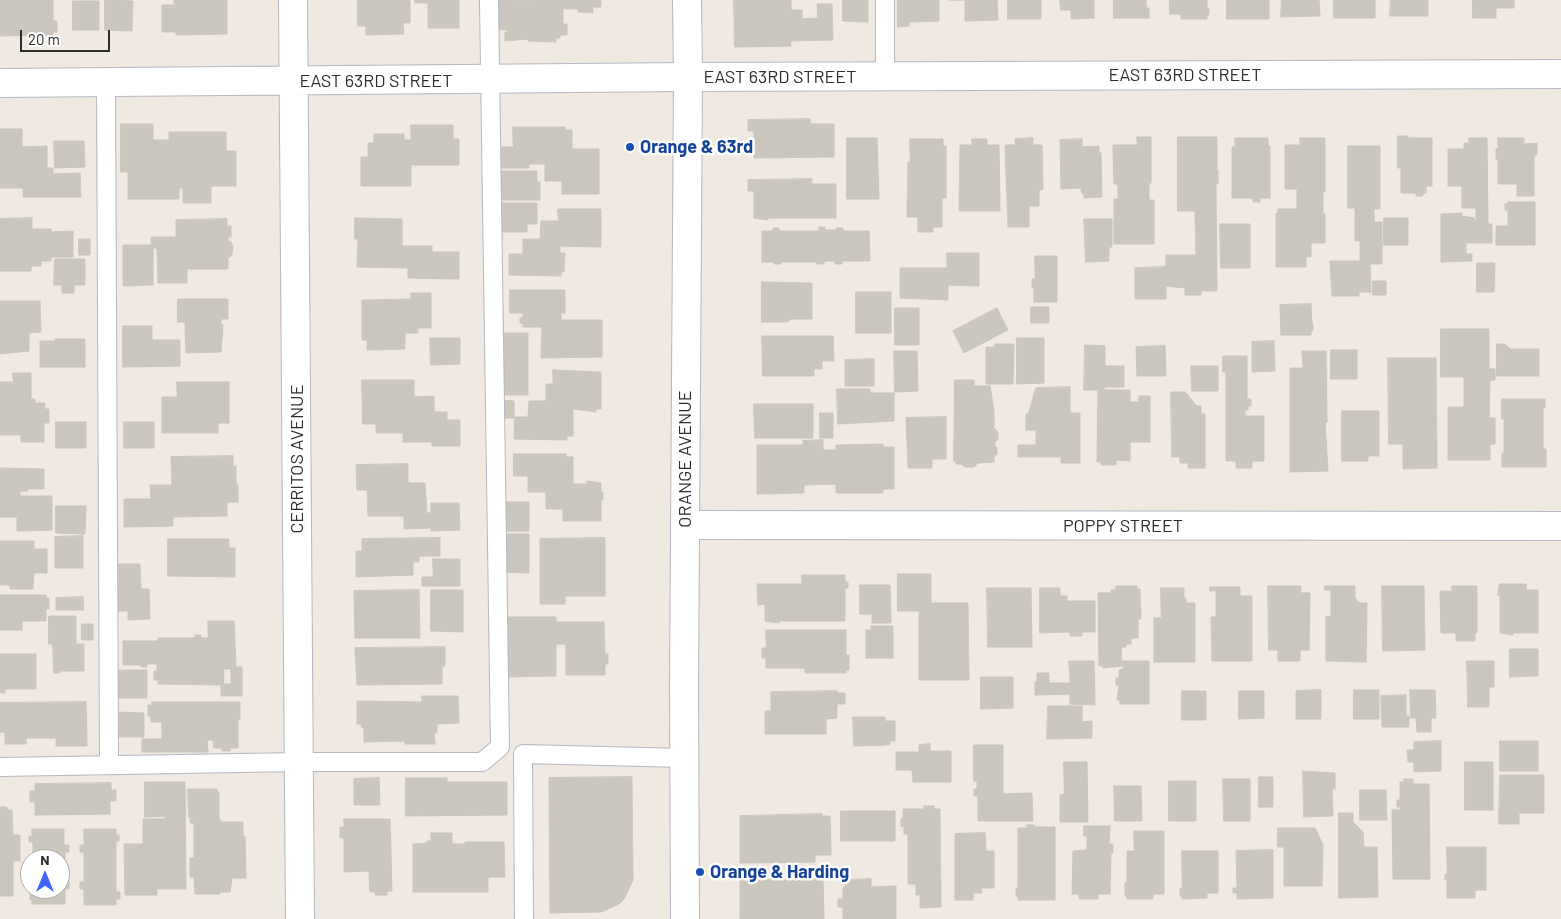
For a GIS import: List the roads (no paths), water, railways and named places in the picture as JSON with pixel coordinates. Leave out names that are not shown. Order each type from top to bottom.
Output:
[{"type":"street","name":"CERRITOS AVENUE","points":[[293,0],[300,919]]},
{"type":"street","name":"ORANGE AVENUE","points":[[685,919],[687,0]]},
{"type":"street","name":"EAST 63RD STREET","points":[[0,83],[294,82],[688,77],[1561,74]]},
{"type":"street","name":"POPPY STREET","points":[[685,525],[1561,526]]},
{"type":"lane","points":[[0,767],[300,762],[482,762],[500,747],[489,0]]},
{"type":"lane","points":[[885,0],[885,76]]},
{"type":"lane","points":[[106,83],[109,765]]},
{"type":"lane","points":[[524,919],[523,754],[684,758]]},
{"type":"place","name":"Orange & 63rd","points":[[630,147]]},
{"type":"place","name":"Orange & Harding","points":[[700,872]]}]
